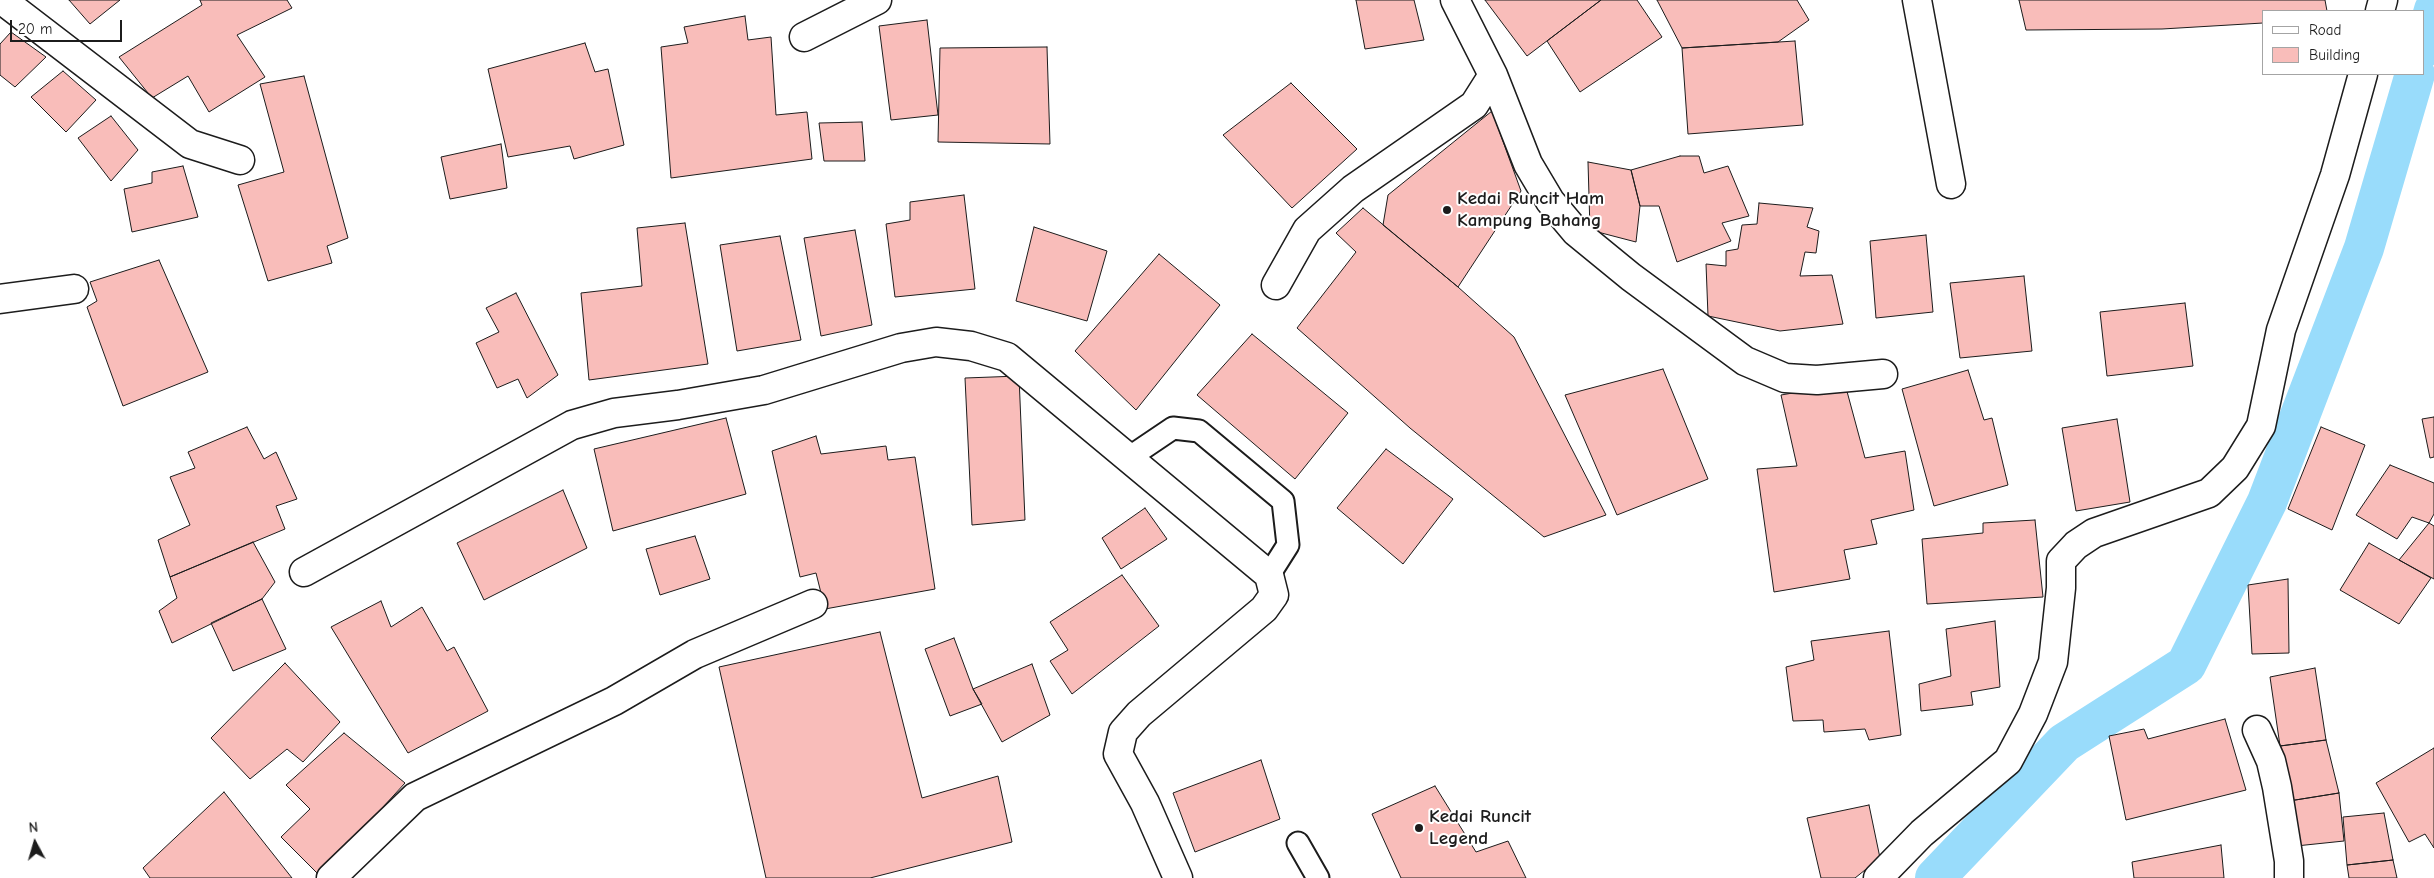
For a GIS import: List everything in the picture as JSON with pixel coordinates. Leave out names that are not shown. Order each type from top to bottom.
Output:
[{"type":"street","points":[[2,0],[190,144],[240,160]]},
{"type":"street","points":[[804,37],[877,0]]},
{"type":"street","points":[[1455,0],[1493,75],[1528,164],[1550,202],[1576,232],[1631,278],[1745,361],[1785,378],[1817,380],[1883,374]]},
{"type":"street","points":[[1917,0],[1951,184]]},
{"type":"street","points":[[1276,285],[1307,230],[1353,189],[1474,105],[1493,75]]},
{"type":"street","points":[[1878,878],[1922,833],[2008,761],[2033,714],[2053,662],[2061,588],[2061,561],[2076,545],[2094,533],[2209,492],[2235,468],[2261,426],[2281,330],[2335,175],[2363,75]]},
{"type":"street","points":[[0,299],[74,290]]},
{"type":"street","points":[[304,572],[572,425],[614,413],[678,405],[764,390],[901,348],[936,342],[971,346],[1007,357],[1130,457],[1269,575],[1274,595],[1264,609],[1139,714],[1123,732],[1118,754],[1145,803],[1178,878]]},
{"type":"street","points":[[331,878],[415,797],[614,701],[695,654],[812,604]]},
{"type":"street","points":[[2257,730],[2271,761],[2277,787],[2290,878]]},
{"type":"lane","points":[[1130,457],[1172,428],[1199,431],[1276,495],[1283,502],[1288,545],[1269,575]]},
{"type":"lane","points":[[1298,843],[1318,878]]},
{"type":"building","points":[[69,0],[120,0],[90,24]]},
{"type":"building","points":[[200,0],[287,0],[292,8],[237,35],[265,77],[209,112],[188,76],[152,98],[119,57],[202,5]]},
{"type":"building","points":[[1356,0],[1414,0],[1424,40],[1365,49]]},
{"type":"building","points":[[1485,0],[1601,0],[1527,56]]},
{"type":"building","points":[[1601,0],[1637,0],[1662,37],[1580,92],[1547,41]]},
{"type":"building","points":[[1657,0],[1797,0],[1809,20],[1778,42],[1682,48]]},
{"type":"building","points":[[2019,0],[2325,0],[2327,10],[2262,10],[2262,23],[2162,29],[2026,30]]},
{"type":"building","points":[[745,16],[748,40],[771,37],[776,115],[807,112],[812,159],[671,178],[661,47],[688,43],[684,27]]},
{"type":"building","points":[[927,20],[938,115],[891,120],[879,26]]},
{"type":"building","points":[[11,32],[46,57],[15,87],[0,75],[0,44]]},
{"type":"building","points":[[1795,41],[1803,125],[1688,134],[1682,48]]},
{"type":"building","points":[[585,43],[595,72],[608,69],[624,145],[574,159],[570,146],[508,157],[488,69]]},
{"type":"building","points":[[1047,47],[1050,144],[938,142],[940,48]]},
{"type":"building","points":[[63,71],[96,100],[66,132],[31,97]]},
{"type":"building","points":[[304,76],[348,238],[327,246],[332,263],[268,281],[238,185],[284,172],[260,84]]},
{"type":"building","points":[[1291,83],[1357,149],[1292,208],[1223,135]]},
{"type":"building","name":"Kedai Runcit Ham Kampung Bahang","points":[[1492,111],[1521,191],[1458,287],[1383,225],[1388,195]]},
{"type":"building","points":[[111,116],[138,150],[111,181],[78,138]]},
{"type":"building","points":[[862,122],[865,161],[824,161],[819,123]]},
{"type":"building","points":[[501,144],[507,188],[450,199],[441,157]]},
{"type":"building","points":[[1680,156],[1699,156],[1704,173],[1728,166],[1749,216],[1722,223],[1731,241],[1677,262],[1659,206],[1640,206],[1631,170]]},
{"type":"building","points":[[1588,162],[1631,170],[1640,206],[1636,242],[1590,230]]},
{"type":"building","points":[[183,166],[198,217],[132,232],[124,189],[152,183],[152,172]]},
{"type":"building","points":[[964,195],[975,289],[895,297],[886,224],[910,220],[910,202]]},
{"type":"building","points":[[1759,203],[1813,208],[1807,227],[1819,231],[1816,253],[1805,252],[1800,276],[1832,275],[1843,324],[1780,331],[1708,316],[1706,264],[1726,266],[1726,251],[1738,249],[1742,225],[1757,224]]},
{"type":"building","points":[[1363,208],[1458,287],[1514,337],[1606,515],[1544,537],[1410,428],[1297,328],[1356,252],[1336,233]]},
{"type":"building","points":[[685,223],[708,364],[589,380],[581,293],[642,286],[637,228]]},
{"type":"building","points":[[1034,227],[1107,251],[1087,321],[1016,301]]},
{"type":"building","points":[[855,230],[872,325],[821,336],[804,238]]},
{"type":"building","points":[[1926,235],[1933,312],[1876,318],[1870,241]]},
{"type":"building","points":[[780,236],[801,340],[737,351],[720,245]]},
{"type":"building","points":[[1159,254],[1220,305],[1136,410],[1075,351]]},
{"type":"building","points":[[159,260],[208,372],[123,406],[87,307],[97,301],[90,282]]},
{"type":"building","points":[[2024,276],[2032,351],[1960,358],[1950,283]]},
{"type":"building","points":[[516,293],[558,375],[527,398],[518,379],[497,388],[476,343],[499,332],[486,308]]},
{"type":"building","points":[[2185,303],[2193,366],[2107,376],[2100,312]]},
{"type":"building","points":[[1252,334],[1348,413],[1295,479],[1197,395]]},
{"type":"building","points":[[1663,369],[1708,479],[1617,515],[1565,395]]},
{"type":"building","points":[[1968,370],[1984,420],[1992,418],[2008,485],[1934,506],[1902,389]]},
{"type":"building","points":[[1019,376],[1025,520],[972,525],[965,378]]},
{"type":"building","points":[[1845,384],[1865,458],[1905,451],[1914,510],[1871,520],[1877,544],[1844,550],[1850,579],[1774,592],[1757,469],[1797,466],[1781,395]]},
{"type":"building","points":[[2434,417],[2434,457],[2430,458],[2422,419]]},
{"type":"building","points":[[726,418],[746,494],[613,531],[594,449]]},
{"type":"building","points":[[2117,419],[2130,502],[2076,511],[2062,428]]},
{"type":"building","points":[[247,427],[264,459],[276,452],[297,499],[276,506],[285,529],[170,577],[158,540],[190,525],[170,477],[195,468],[188,452]]},
{"type":"building","points":[[2321,427],[2365,445],[2332,530],[2288,509]]},
{"type":"building","points":[[816,436],[821,454],[886,446],[888,460],[915,457],[935,589],[825,609],[816,573],[800,577],[772,451]]},
{"type":"building","points":[[1386,449],[1453,499],[1403,564],[1337,508]]},
{"type":"building","points":[[2390,465],[2434,483],[2434,514],[2429,523],[2412,517],[2397,539],[2356,515]]},
{"type":"building","points":[[563,490],[587,548],[484,600],[457,543]]},
{"type":"building","points":[[1145,508],[1167,539],[1121,569],[1102,538]]},
{"type":"building","points":[[2035,520],[2043,597],[1927,604],[1922,539],[1983,533],[1983,523]]},
{"type":"building","points":[[2429,523],[2434,526],[2434,579],[2399,560]]},
{"type":"building","points":[[695,536],[710,579],[660,595],[646,549]]},
{"type":"building","points":[[253,542],[275,582],[262,599],[172,643],[159,611],[177,598],[170,577]]},
{"type":"building","points":[[2369,543],[2431,578],[2399,624],[2340,590]]},
{"type":"building","points":[[1122,575],[1159,626],[1072,694],[1050,661],[1068,650],[1050,622]]},
{"type":"building","points":[[2288,579],[2289,653],[2252,654],[2248,585]]},
{"type":"building","points":[[262,599],[286,649],[233,671],[211,623]]},
{"type":"building","points":[[381,601],[391,627],[422,607],[447,651],[454,647],[488,711],[408,753],[331,627]]},
{"type":"building","points":[[1995,621],[2000,687],[1971,692],[1973,705],[1921,711],[1919,684],[1951,676],[1946,629]]},
{"type":"building","points":[[1889,631],[1901,735],[1869,740],[1865,729],[1824,732],[1823,720],[1793,721],[1786,667],[1814,660],[1811,641]]},
{"type":"building","points":[[880,632],[922,798],[998,776],[1012,842],[870,878],[766,878],[719,667]]},
{"type":"building","points":[[954,638],[973,689],[982,704],[950,716],[925,649]]},
{"type":"building","points":[[285,663],[340,722],[303,762],[287,749],[250,779],[211,738]]},
{"type":"building","points":[[1032,664],[1050,715],[1002,742],[973,689]]},
{"type":"building","points":[[2315,668],[2326,740],[2280,746],[2270,677]]},
{"type":"building","points":[[2225,719],[2246,790],[2126,820],[2109,736],[2144,729],[2148,739]]},
{"type":"building","points":[[344,733],[405,783],[320,876],[281,837],[310,809],[286,785]]},
{"type":"building","points":[[2326,740],[2339,793],[2289,801],[2280,746]]},
{"type":"building","points":[[2434,748],[2434,848],[2425,834],[2409,842],[2376,783]]},
{"type":"building","points":[[1261,760],[1280,819],[1195,852],[1173,793]]},
{"type":"building","name":"Kedai Runcit Legend","points":[[1435,786],[1476,852],[1508,841],[1526,878],[1401,878],[1372,814]]},
{"type":"building","points":[[224,792],[292,878],[150,878],[143,868]]},
{"type":"building","points":[[2339,793],[2344,841],[2296,846],[2289,801]]},
{"type":"building","points":[[1869,805],[1880,858],[1855,878],[1821,878],[1807,818]]},
{"type":"building","points":[[2384,813],[2393,860],[2347,865],[2343,817]]},
{"type":"building","points":[[2221,845],[2224,878],[2134,878],[2132,862]]},
{"type":"building","points":[[2393,860],[2397,878],[2349,878],[2347,865]]},
{"type":"waterway","points":[[2424,45],[2434,10]]},
{"type":"waterway","points":[[1935,878],[2064,743],[2186,665],[2267,502],[2364,248],[2415,75]]},
{"type":"place","name":"Kedai Runcit Ham Kampung Bahang","points":[[1447,210]]},
{"type":"place","name":"Kedai Runcit Legend","points":[[1419,828]]}]
